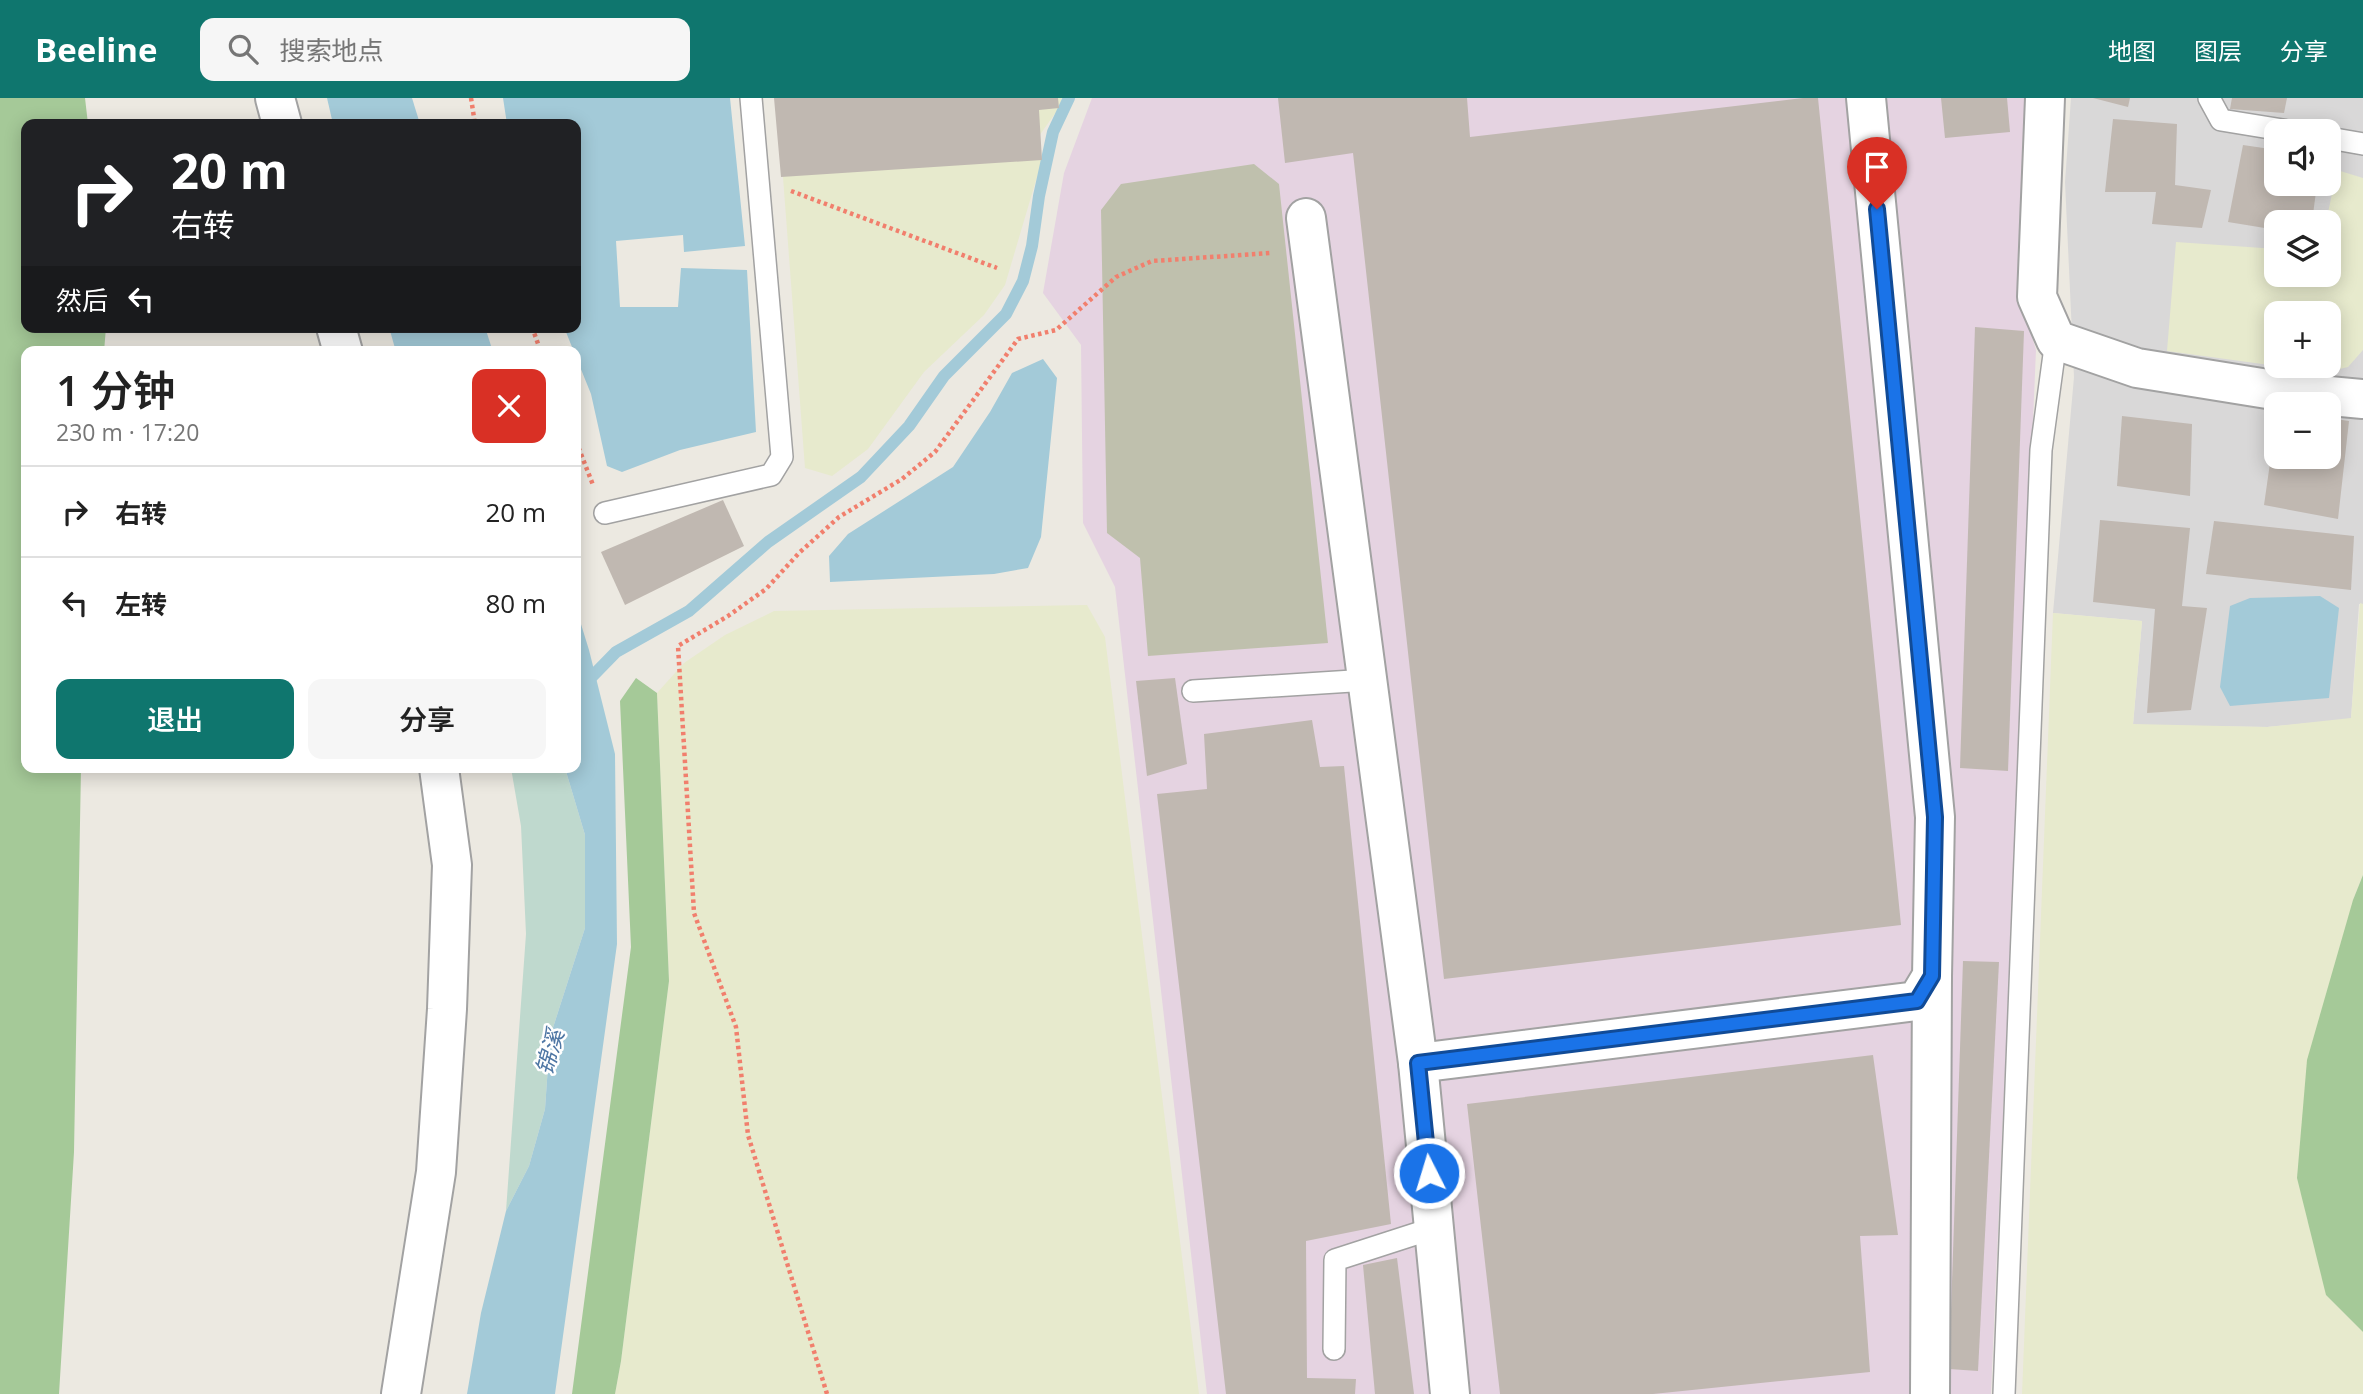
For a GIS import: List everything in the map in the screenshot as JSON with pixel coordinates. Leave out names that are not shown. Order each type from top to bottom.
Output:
[{"type":"street","points":[[275,98],[281,119]]},
{"type":"street","points":[[1866,98],[1935,817],[1930,1394]]},
{"type":"street","points":[[2045,98],[2036,297],[2056,340],[2137,368],[2286,392],[2363,399]]},
{"type":"street","points":[[1308,234],[1418,1063],[1450,1394]]},
{"type":"street","points":[[401,1394],[436,1172],[447,1009],[452,865],[440,773]]},
{"type":"street","points":[[1418,1063],[1917,1001],[1932,976]]},
{"type":"lane","points":[[605,513],[771,475],[782,457],[751,98]]},
{"type":"lane","points":[[2209,98],[2221,120],[2264,127]]},
{"type":"lane","points":[[2341,140],[2363,144]]},
{"type":"lane","points":[[2004,1394],[2041,450],[2056,340]]},
{"type":"lane","points":[[1193,691],[1368,680]]},
{"type":"lane","points":[[1334,1349],[1335,1260],[1434,1228]]},
{"type":"path","points":[[471,98],[474,119]]},
{"type":"path","points":[[758,179],[997,268]]},
{"type":"path","points":[[827,1394],[748,1135],[736,1027],[694,913],[678,646],[729,616],[766,589],[799,553],[839,517],[902,479],[935,452],[1018,340],[1056,330],[1116,277],[1152,261],[1308,234]]},
{"type":"path","points":[[581,453],[605,513]]},
{"type":"shaded area","points":[[777,98],[1062,98],[1059,108],[1034,143],[1042,160],[1005,285],[984,315],[924,372],[868,449],[832,476],[805,468]]},
{"type":"shaded area","points":[[1092,98],[2026,98],[2019,294],[2036,350],[1991,1394],[1207,1394],[1115,587],[1083,523],[1081,345],[1043,293],[1064,173]]},
{"type":"shaded area","points":[[2071,98],[2363,98],[2363,604],[2359,604],[2351,719],[2267,727],[2133,725],[2142,621],[2053,613],[2074,377],[2065,182]]},
{"type":"shaded area","points":[[1254,164],[1279,184],[1328,643],[1148,656],[1140,558],[1107,533],[1101,210],[1121,184]]},
{"type":"shaded area","points":[[2341,171],[2363,178],[2363,350],[2348,367],[2341,369],[2341,301],[2264,301],[2264,364],[2167,351],[2176,242],[2264,248],[2264,287],[2341,287],[2341,210],[2329,210],[2332,196],[2341,196]]},
{"type":"shaded area","points":[[2360,603],[2363,604],[2363,875],[2353,900],[2326,1295],[2363,1332],[2363,1394],[2022,1394],[2053,613],[2142,621],[2133,724],[2267,727],[2351,718]]},
{"type":"shaded area","points":[[1087,605],[1105,637],[1199,1394],[615,1394],[669,981],[657,693],[684,663],[725,635],[774,611]]},
{"type":"shaded area","points":[[512,773],[566,773],[585,835],[585,928],[550,1037],[545,1109],[529,1166],[506,1211],[526,934],[521,826]]},
{"type":"green space","points":[[0,98],[85,98],[87,119],[21,119],[21,333],[106,333],[104,346],[21,346],[21,773],[81,773],[74,1152],[59,1394],[0,1394]]},
{"type":"green space","points":[[636,678],[657,693],[669,981],[615,1394],[572,1394],[631,947],[620,701]]},
{"type":"green space","points":[[2363,875],[2363,1332],[2326,1295],[2297,1178],[2307,1060],[2353,900]]},
{"type":"water","points":[[327,98],[412,98],[418,119],[332,119]]},
{"type":"water","points":[[503,98],[730,98],[745,246],[684,252],[683,235],[616,241],[620,307],[678,307],[681,268],[747,270],[756,432],[680,450],[622,472],[607,466],[591,394],[581,369],[581,346],[572,346],[566,333],[581,333],[581,119],[506,119]]},
{"type":"water","points":[[391,333],[487,333],[491,346],[394,346]]},
{"type":"water","points":[[1043,359],[1057,378],[1041,537],[1028,568],[994,574],[830,582],[829,556],[848,534],[953,467],[1012,373]]},
{"type":"water","points":[[2320,596],[2339,608],[2329,698],[2230,706],[2220,687],[2230,606],[2250,598]]},
{"type":"water","name":"锦溪","points":[[581,624],[615,754],[617,944],[555,1394],[467,1394],[481,1313],[506,1211],[529,1166],[545,1109],[550,1037],[585,928],[585,835],[566,773],[581,773]]},
{"type":"building","points":[[774,98],[1058,98],[1059,108],[1039,110],[1042,160],[781,177]]},
{"type":"building","points":[[1278,98],[1467,98],[1470,137],[1818,98],[1901,925],[1444,979],[1353,153],[1285,163]]},
{"type":"building","points":[[1941,98],[2007,98],[2010,132],[1945,138]]},
{"type":"building","points":[[2093,98],[2130,98],[2128,107]]},
{"type":"building","points":[[2232,98],[2287,98],[2284,113],[2230,109]]},
{"type":"building","points":[[2113,119],[2177,124],[2175,185],[2211,190],[2202,228],[2152,224],[2156,192],[2105,192]]},
{"type":"building","points":[[2243,145],[2264,148],[2264,196],[2315,196],[2314,210],[2264,210],[2264,228],[2228,222]]},
{"type":"building","points":[[1975,327],[2024,331],[2008,771],[1960,768]]},
{"type":"building","points":[[2122,416],[2192,424],[2190,496],[2117,486]]},
{"type":"building","points":[[2341,420],[2349,421],[2338,519],[2264,505],[2269,469],[2341,469]]},
{"type":"building","points":[[723,500],[744,546],[625,605],[601,552]]},
{"type":"building","points":[[2100,520],[2190,528],[2182,606],[2207,608],[2191,710],[2147,713],[2155,609],[2093,602]]},
{"type":"building","points":[[2214,521],[2354,536],[2351,590],[2206,574]]},
{"type":"building","points":[[1175,678],[1187,764],[1147,776],[1136,681]]},
{"type":"building","points":[[1312,720],[1320,767],[1344,766],[1391,1224],[1306,1241],[1307,1378],[1356,1379],[1355,1394],[1226,1394],[1157,794],[1207,789],[1204,734]]},
{"type":"building","points":[[1963,961],[1999,962],[1978,1371],[1949,1369]]},
{"type":"building","points":[[1873,1055],[1898,1235],[1860,1236],[1870,1372],[1653,1394],[1500,1394],[1467,1104]]},
{"type":"building","points":[[1397,1258],[1414,1394],[1375,1394],[1363,1265]]},
{"type":"waterway","points":[[581,688],[616,652],[689,611],[768,542],[861,477],[909,426],[944,376],[1006,314],[1023,281],[1053,132],[1069,98]]},
{"type":"route","points":[[1429,1173],[1418,1063],[1917,1001],[1932,976],[1935,817],[1877,209]]}]
